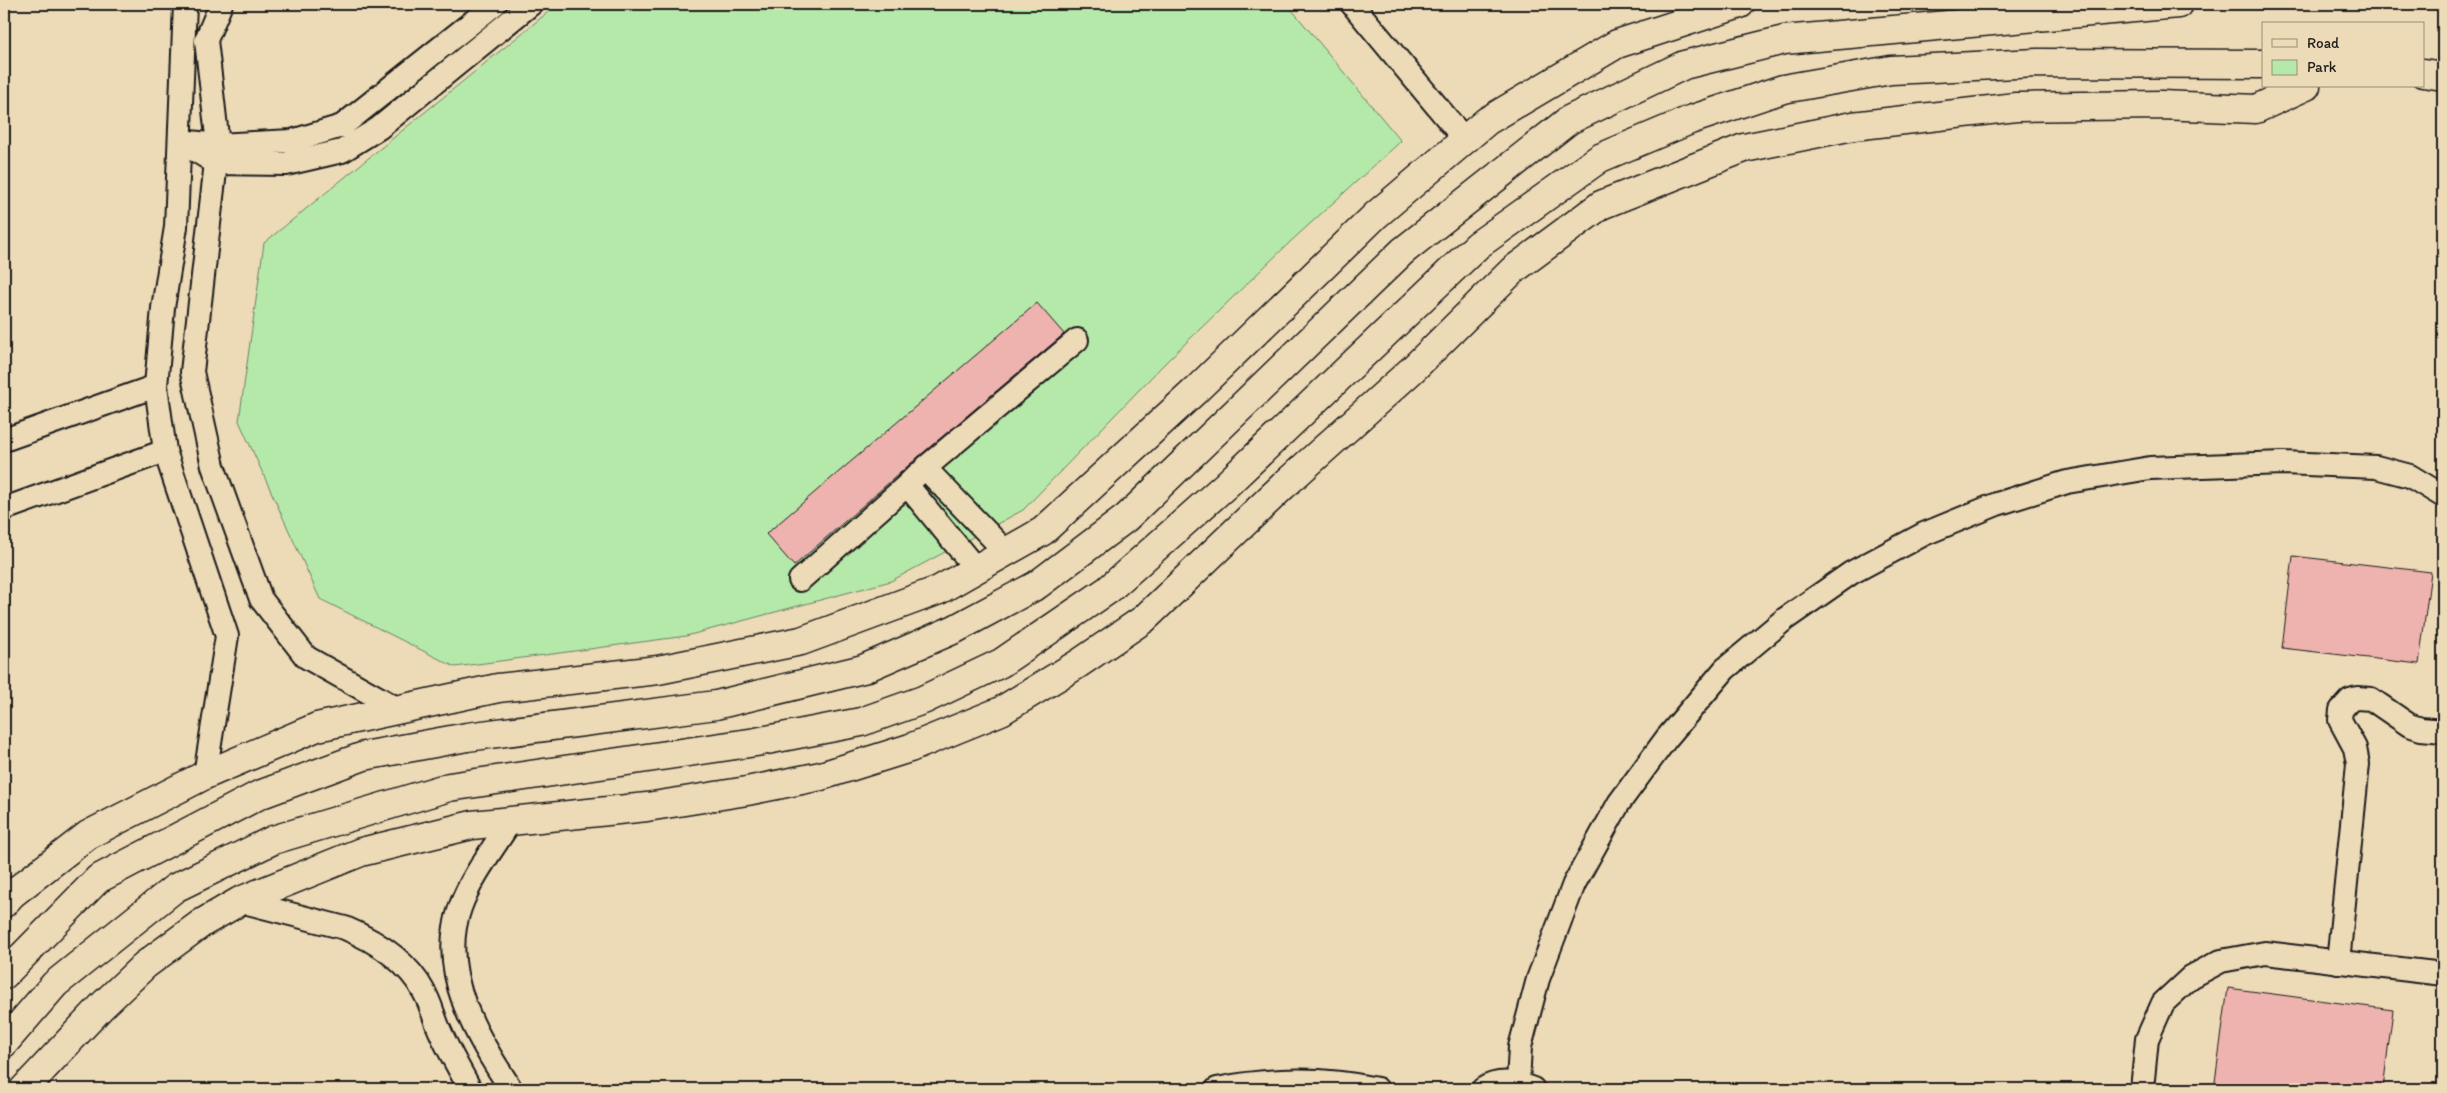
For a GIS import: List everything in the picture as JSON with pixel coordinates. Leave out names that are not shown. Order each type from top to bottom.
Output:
[{"type":"main road","points":[[4,904],[12,894],[88,835],[204,775],[317,727],[498,688],[658,670],[801,642],[939,590],[1043,531],[1195,391],[1376,215],[1487,121],[1617,44],[1740,4]]},
{"type":"main road","points":[[4,975],[98,879],[258,795],[364,756],[467,737],[716,705],[862,669],[956,629],[1038,585],[1126,518],[1403,252],[1568,120],[1684,65],[1784,40],[2178,4]]},
{"type":"main road","points":[[4,1043],[55,984],[175,888],[273,840],[449,787],[746,743],[860,722],[923,700],[1001,663],[1108,590],[1226,484],[1478,245],[1600,158],[1690,120],[1783,89],[1891,70],[2037,62],[2262,64]]},
{"type":"main road","points":[[2424,73],[2443,76]]},
{"type":"main road","points":[[24,1089],[103,1005],[145,965],[202,923],[240,901],[361,852],[472,825],[647,807],[747,791],[822,776],[910,748],[1001,711],[1078,664],[1144,619],[1283,486],[1413,369],[1513,270],[1600,205],[1744,148],[1853,126],[2016,107],[2161,105],[2256,109],[2302,88]]},
{"type":"street","points":[[185,4],[176,227],[164,308],[156,386],[165,451],[227,636],[204,775]]},
{"type":"street","points":[[221,4],[206,40],[217,154],[192,372],[213,466],[261,599],[306,657],[398,710]]},
{"type":"street","points":[[217,154],[292,141],[342,126],[495,4]]},
{"type":"street","points":[[180,141],[217,154],[286,164],[342,150],[379,128],[531,4]]},
{"type":"street","points":[[1352,4],[1465,140]]},
{"type":"street","points":[[800,580],[925,468],[1077,340]]},
{"type":"street","points":[[4,440],[156,386]]},
{"type":"street","points":[[4,509],[165,451]]},
{"type":"street","points":[[1483,1089],[1502,1083],[1526,1086],[1520,1047],[1538,979],[1574,884],[1619,803],[1666,739],[1725,669],[1785,619],[1851,573],[1924,534],[1996,504],[2067,482],[2150,468],[2283,464],[2376,467],[2410,476],[2443,496]]},
{"type":"street","points":[[925,468],[1006,552]]},
{"type":"street","points":[[907,485],[976,569]]},
{"type":"street","points":[[2338,962],[2358,764],[2355,748],[2340,720],[2341,710],[2350,700],[2357,698],[2371,699],[2409,725],[2420,729],[2443,731]]},
{"type":"street","points":[[510,822],[460,907],[453,937],[452,951],[456,979],[469,1011],[483,1043],[511,1089]]},
{"type":"street","points":[[240,901],[345,928],[389,952],[414,977],[424,992],[437,1025],[470,1089]]},
{"type":"street","points":[[2142,1089],[2147,1039],[2164,1003],[2191,977],[2221,962],[2250,954],[2265,953],[2443,974]]},
{"type":"street","points":[[1217,1089],[1246,1084],[1304,1080],[1332,1081],[1377,1089]]},
{"type":"green space","points":[[558,4],[1287,4],[1401,141],[1290,242],[1166,362],[1023,510],[891,581],[686,636],[455,667],[320,599],[239,421],[264,243]]},
{"type":"building","points":[[1037,303],[1064,334],[917,458],[794,566],[766,534]]},
{"type":"building","points":[[2293,556],[2431,572],[2419,664],[2282,648]]},
{"type":"building","points":[[2228,988],[2393,1010],[2383,1089],[2214,1089]]}]
